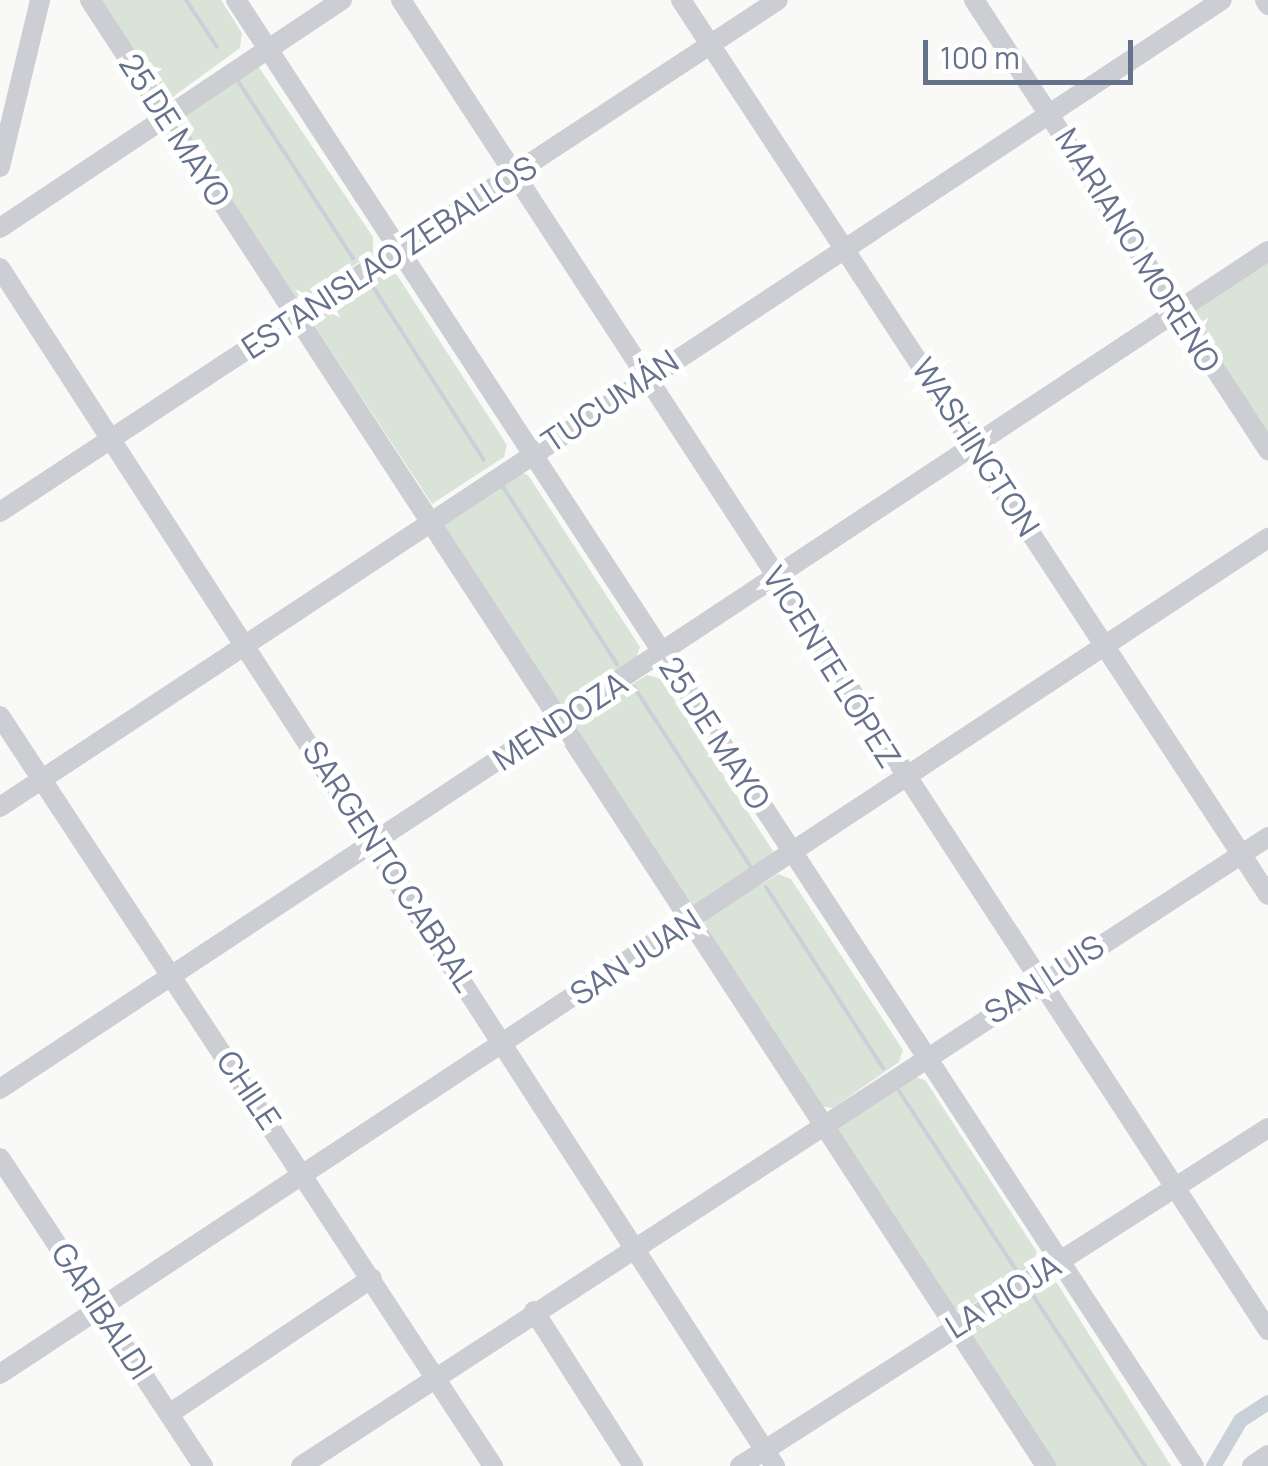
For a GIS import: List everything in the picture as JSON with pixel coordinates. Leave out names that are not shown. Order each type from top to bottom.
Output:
[{"type":"street","points":[[0,166],[40,0]]},
{"type":"street","name":"25 DE MAYO","points":[[90,0],[1046,1466]]},
{"type":"street","name":"25 DE MAYO","points":[[236,0],[1194,1466]]},
{"type":"street","points":[[0,228],[342,0]]},
{"type":"street","name":"VICENTE LÓPEZ","points":[[401,0],[648,375],[904,782],[1176,1186],[1268,1330]]},
{"type":"street","name":"WASHINGTON","points":[[681,0],[846,245],[1268,895]]},
{"type":"street","name":"ESTANISLAO ZEBALLOS","points":[[0,512],[778,0]]},
{"type":"street","name":"MARIANO MORENO","points":[[974,0],[1268,450]]},
{"type":"street","name":"TUCUMÁN","points":[[0,806],[248,650],[429,520],[1222,0]]},
{"type":"street","name":"MENDOZA","points":[[0,1089],[373,840],[561,722],[1268,250]]},
{"type":"street","name":"SARGENTO CABRAL","points":[[0,268],[106,443],[506,1041],[770,1458]]},
{"type":"street","name":"SAN JUAN","points":[[0,1374],[904,782],[1268,538]]},
{"type":"street","name":"CHILE","points":[[0,716],[306,1173],[493,1466]]},
{"type":"street","name":"SAN LUIS","points":[[302,1466],[1036,983],[1268,837]]},
{"type":"street","name":"LA RIOJA","points":[[740,1466],[770,1458],[955,1326],[1268,1128]]},
{"type":"street","name":"GARIBALDI","points":[[0,1158],[203,1466]]},
{"type":"street","points":[[169,1414],[372,1278]]},
{"type":"street","points":[[534,1311],[634,1466]]},
{"type":"street","points":[[1252,1466],[1268,1455]]},
{"type":"shaded area","points":[[98,0],[221,0],[242,33],[240,48],[170,99]]},
{"type":"shaded area","points":[[256,63],[373,237],[373,253],[302,300],[290,296],[181,126],[179,116]]},
{"type":"shaded area","points":[[1268,262],[1268,437],[1193,324],[1195,311]]},
{"type":"shaded area","points":[[383,270],[397,275],[507,445],[504,457],[432,504],[312,322]]},
{"type":"shaded area","points":[[515,471],[528,475],[640,647],[636,659],[570,705],[556,703],[440,527]]},
{"type":"shaded area","points":[[647,675],[661,679],[773,851],[769,863],[703,909],[688,907],[573,730],[576,719]]},
{"type":"shaded area","points":[[778,874],[791,879],[903,1050],[899,1062],[833,1108],[819,1106],[703,929],[706,918]]},
{"type":"shaded area","points":[[911,1076],[925,1080],[1037,1252],[1033,1264],[962,1311],[949,1307],[837,1131],[840,1120]]},
{"type":"shaded area","points":[[1043,1278],[1057,1283],[1171,1466],[1050,1466],[968,1334],[972,1323]]},
{"type":"waterway","points":[[186,0],[217,47]]},
{"type":"waterway","points":[[236,78],[353,258]]},
{"type":"waterway","points":[[370,282],[484,460]]},
{"type":"waterway","points":[[503,487],[617,664]]},
{"type":"waterway","points":[[634,687],[751,867]]},
{"type":"waterway","points":[[766,887],[883,1068]]},
{"type":"waterway","points":[[899,1091],[1016,1270]]},
{"type":"waterway","points":[[1030,1291],[1145,1466]]},
{"type":"waterway","points":[[1213,1466],[1240,1420],[1268,1402]]}]
